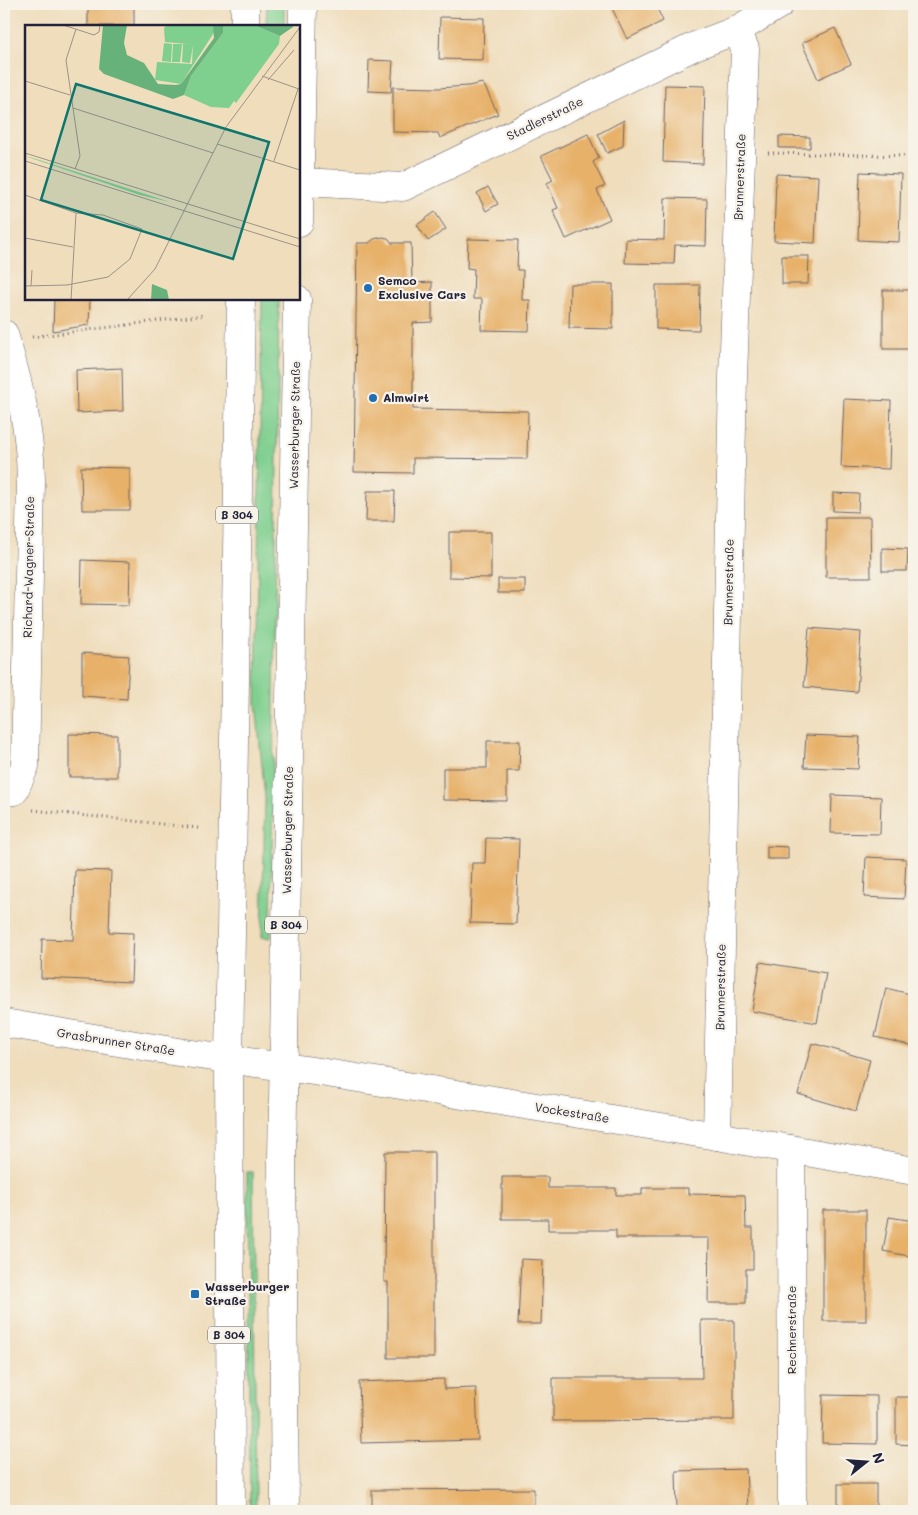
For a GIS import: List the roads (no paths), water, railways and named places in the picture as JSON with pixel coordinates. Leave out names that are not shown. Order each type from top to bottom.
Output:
[{"type":"main road","points":[[245,4],[245,25]]},
{"type":"main road","points":[[300,182],[303,4]]},
{"type":"main road","name":"Stadlerstraße","points":[[300,182],[403,187],[695,46],[737,30],[780,4]]},
{"type":"main road","name":"Brunnerstraße","points":[[717,1136],[733,377],[745,49],[737,30]]},
{"type":"main road","name":"B 304","points":[[231,1511],[229,1059],[241,300]]},
{"type":"main road","name":"Wasserburger Straße","points":[[285,1511],[282,1160],[297,300]]},
{"type":"main road","name":"Richard-Wagner-Straße","points":[[4,792],[14,790],[25,766],[31,480],[26,418],[19,385],[15,336]]},
{"type":"main road","name":"Grasbrunner Straße","points":[[4,1023],[229,1059]]},
{"type":"main road","name":"Vockestraße","points":[[229,1059],[717,1136],[914,1171]]},
{"type":"main road","name":"Rechnerstraße","points":[[791,1149],[792,1511]]},
{"type":"place","name":"Semco Exclusive Cars","points":[[368,288]]},
{"type":"place","name":"Almwirt","points":[[373,398]]},
{"type":"place","name":"Wasserburger Straße","points":[[195,1294]]}]
